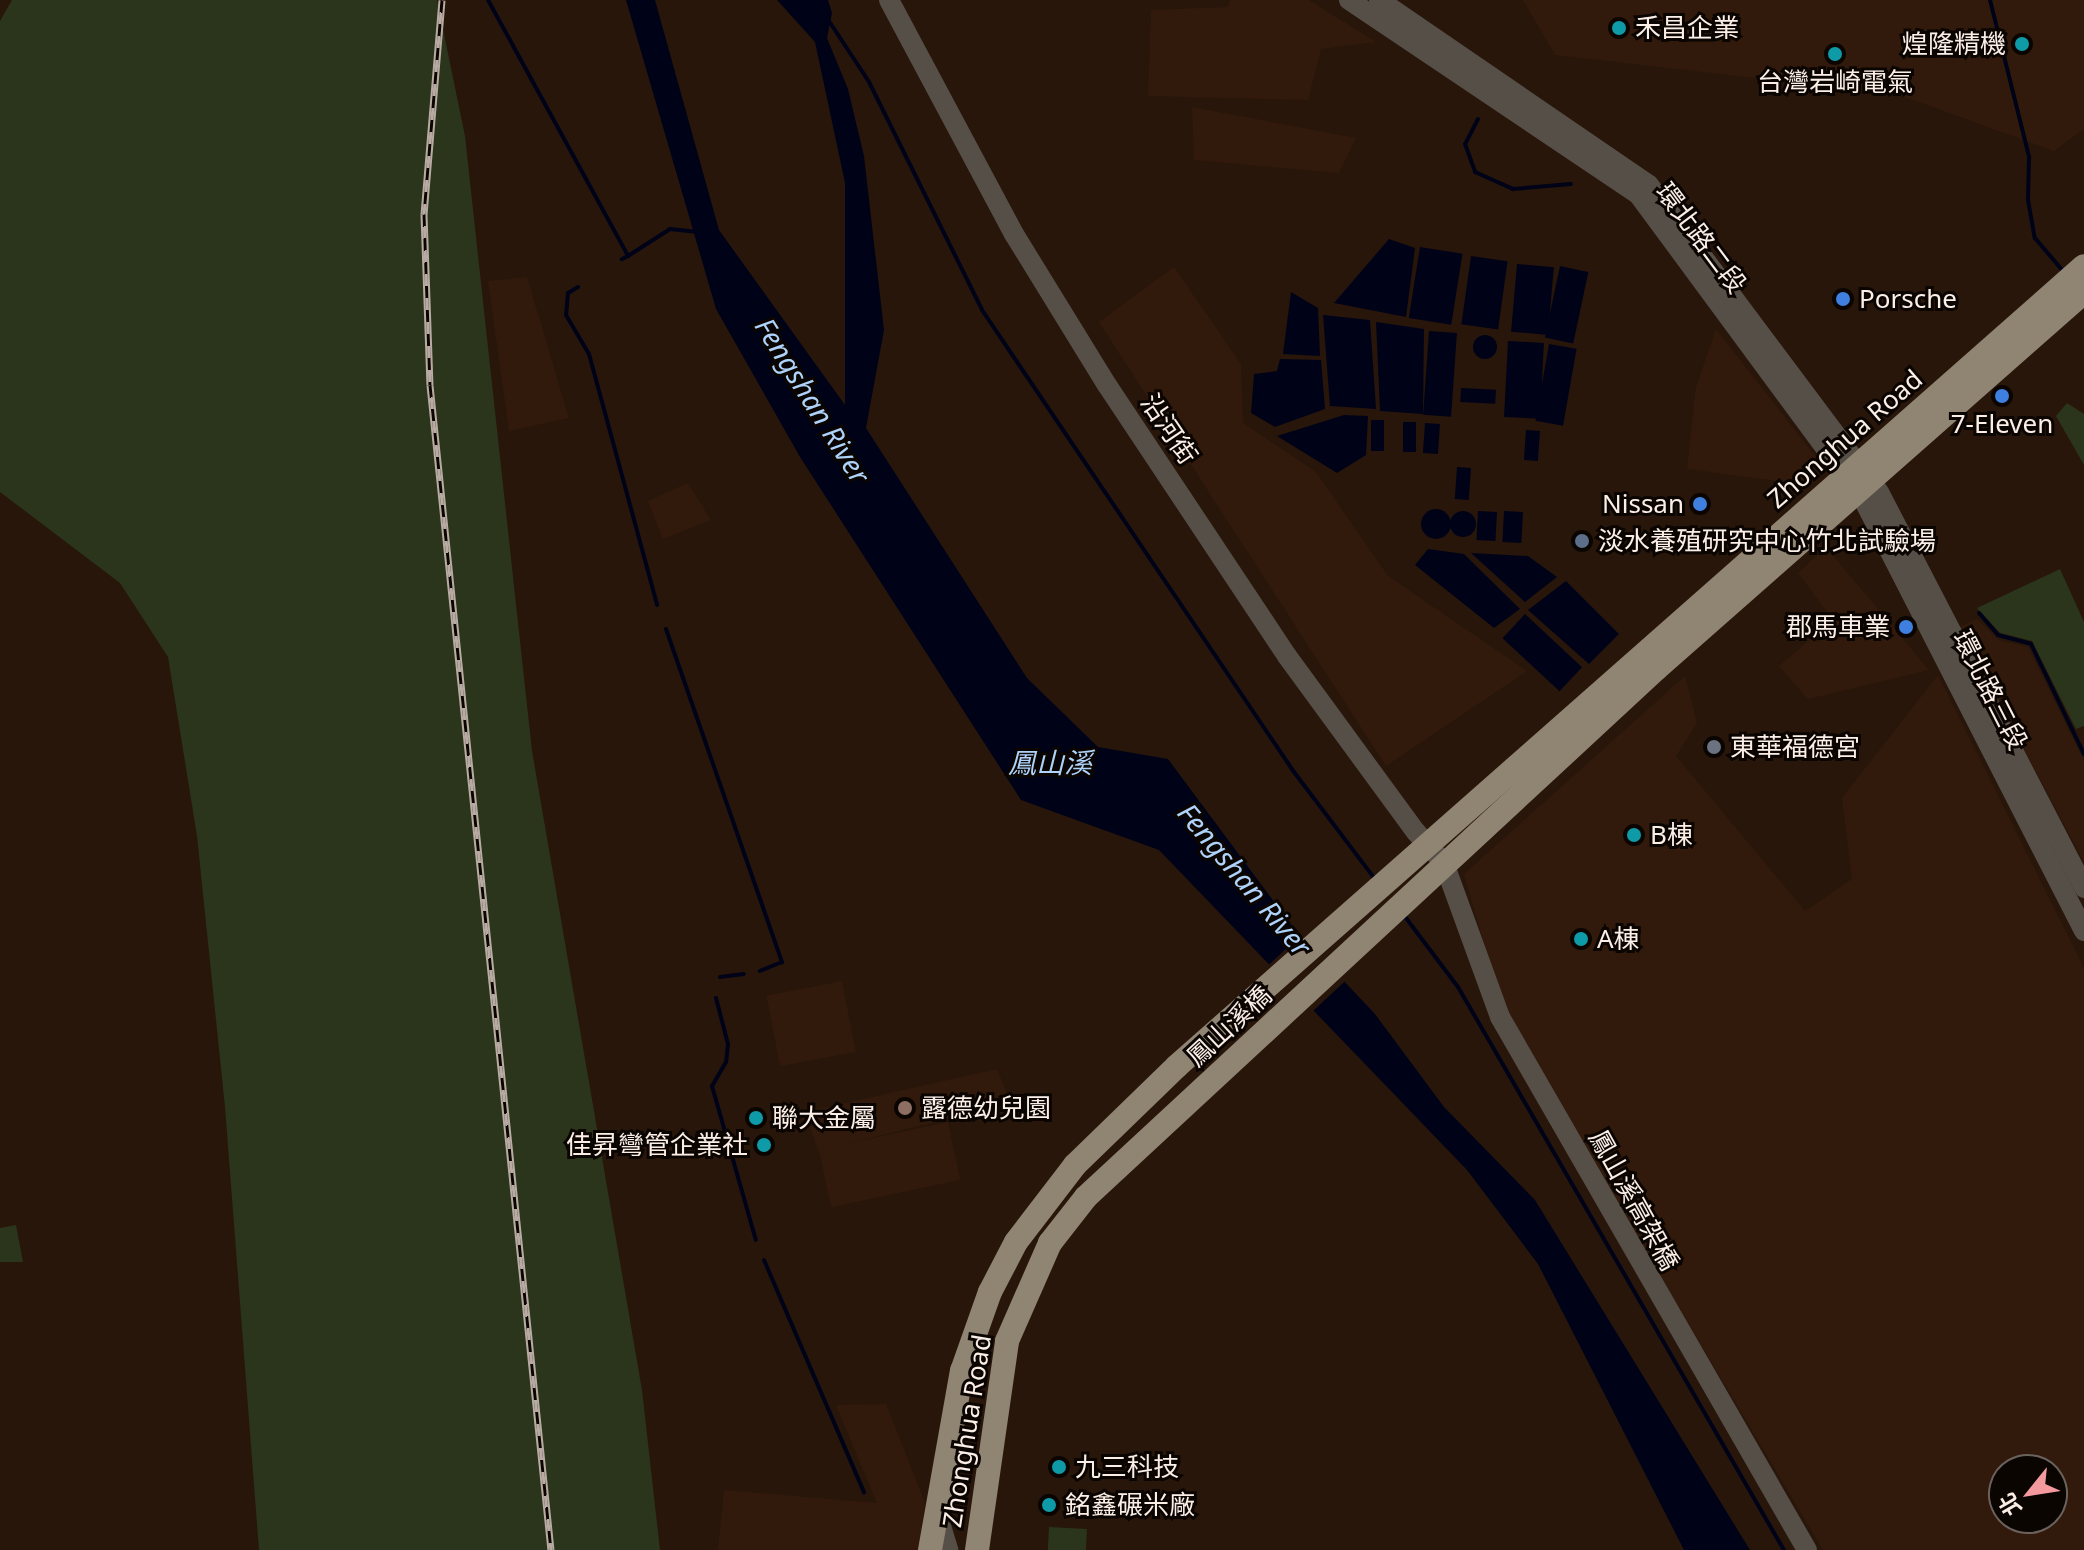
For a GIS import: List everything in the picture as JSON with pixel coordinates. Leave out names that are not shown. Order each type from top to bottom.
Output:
[{"type":"main road","name":"Zhonghua Road","points":[[1444,863],[1656,669],[2084,266]]},
{"type":"main road","name":"Zhonghua Road","points":[[1427,844],[2084,292]]},
{"type":"main road","name":"鳳山溪橋","points":[[1075,1165],[1177,1066],[1427,844]]},
{"type":"main road","name":"鳳山溪橋","points":[[1086,1197],[1444,863]]},
{"type":"main road","name":"Zhonghua Road","points":[[930,1550],[936,1510],[948,1473],[962,1371],[990,1292],[1016,1242],[1075,1165]]},
{"type":"main road","name":"Zhonghua Road","points":[[977,1550],[1007,1341],[1050,1243],[1086,1197]]},
{"type":"street","name":"沿河街","points":[[889,0],[1014,234],[1107,385],[1287,656],[1444,863]]},
{"type":"street","name":"環北路二段","points":[[1349,0],[1638,194],[1858,479]]},
{"type":"street","name":"環北路二段","points":[[1379,0],[1649,185],[1858,479]]},
{"type":"street","name":"環北路三段","points":[[1858,479],[2084,888]]},
{"type":"street","name":"環北路三段","points":[[1858,479],[2084,931]]},
{"type":"street","name":"鳳山溪高架橋","points":[[1444,863],[1500,1017],[1807,1550]]},
{"type":"street","points":[[936,1510],[948,1550]]},
{"type":"shaded area","points":[[1230,0],[1309,0],[1376,42],[1321,49],[1308,100],[1148,96],[1151,10],[1228,7]]},
{"type":"shaded area","points":[[1523,0],[2084,0],[2084,129],[2054,151],[1897,94],[1555,55]]},
{"type":"shaded area","points":[[1192,107],[1356,138],[1339,173],[1194,160]]},
{"type":"shaded area","points":[[1174,267],[1241,364],[1243,423],[1316,472],[1388,576],[1527,671],[1386,766],[1099,322]]},
{"type":"shaded area","points":[[527,277],[569,418],[509,431],[488,281]]},
{"type":"shaded area","points":[[1716,329],[1826,470],[1808,485],[1687,469],[1696,387]]},
{"type":"shaded area","points":[[688,483],[711,520],[663,539],[648,501]]},
{"type":"shaded area","points":[[1826,547],[1929,670],[1808,699],[1779,666],[1833,620],[1798,573]]},
{"type":"shaded area","points":[[1977,619],[1998,640],[2028,647],[2084,761],[2084,862],[1959,627]]},
{"type":"shaded area","points":[[1938,675],[2084,968],[2084,1550],[1823,1550],[1503,1011],[1464,874],[1685,676],[1697,723],[1676,756],[1805,911],[1852,879],[1842,798]]},
{"type":"shaded area","points":[[842,981],[856,1052],[780,1066],[766,996]]},
{"type":"shaded area","name":"露德幼兒園","points":[[997,1069],[1011,1103],[818,1151],[805,1112]]},
{"type":"shaded area","points":[[948,1122],[960,1180],[831,1207],[819,1149]]},
{"type":"shaded area","points":[[886,1404],[925,1503],[918,1550],[718,1550],[724,1490],[877,1503],[836,1405]]},
{"type":"green space","points":[[12,0],[437,0],[465,136],[532,751],[642,1390],[660,1550],[259,1550],[225,1107],[197,836],[168,657],[120,583],[0,492],[0,21]]},
{"type":"green space","points":[[2067,403],[2084,414],[2084,465],[2056,416]]},
{"type":"green space","points":[[2060,569],[2084,622],[2084,726],[2076,729],[2032,641],[2000,633],[1977,608]]},
{"type":"green space","points":[[16,1225],[23,1262],[0,1262],[0,1228]]},
{"type":"green space","points":[[1049,1527],[1087,1529],[1086,1550],[1048,1550]]},
{"type":"water","name":"鳳山溪","points":[[626,0],[655,0],[719,230],[845,405],[845,183],[815,42],[777,0],[828,0],[832,13],[827,38],[848,89],[864,156],[884,330],[866,428],[1027,678],[1098,747],[1168,759],[1292,926],[1375,1014],[1444,1107],[1535,1200],[1750,1550],[1684,1550],[1538,1264],[1467,1170],[1159,850],[1021,800],[800,457],[716,309]]},
{"type":"water","points":[[1389,239],[1415,248],[1406,317],[1334,303]]},
{"type":"water","points":[[1420,247],[1462,254],[1451,325],[1409,318]]},
{"type":"water","points":[[1471,256],[1508,261],[1498,329],[1461,324]]},
{"type":"water","points":[[1517,264],[1554,267],[1548,335],[1511,332]]},
{"type":"water","points":[[1560,266],[1588,272],[1573,343],[1545,337]]},
{"type":"water","points":[[1291,292],[1318,308],[1320,356],[1283,354]]},
{"type":"water","points":[[1323,315],[1370,320],[1376,409],[1330,406]]},
{"type":"water","points":[[1376,322],[1424,329],[1423,414],[1380,411]]},
{"type":"water","points":[[1429,331],[1457,333],[1451,417],[1423,415]]},
{"type":"water","points":[[1485,335],[1494,338],[1497,347],[1494,356],[1485,359],[1476,356],[1473,347],[1476,338]]},
{"type":"water","points":[[1508,341],[1544,343],[1540,419],[1504,417]]},
{"type":"water","points":[[1549,344],[1577,349],[1563,426],[1535,421]]},
{"type":"water","points":[[1280,359],[1321,360],[1325,409],[1275,427],[1251,413],[1254,374],[1277,371]]},
{"type":"water","points":[[1461,388],[1496,390],[1495,404],[1460,402]]},
{"type":"water","points":[[1344,415],[1368,416],[1366,455],[1337,473],[1277,436]]},
{"type":"water","points":[[1371,420],[1384,420],[1384,451],[1371,451]]},
{"type":"water","points":[[1403,422],[1416,422],[1416,452],[1403,452]]},
{"type":"water","points":[[1425,423],[1440,424],[1438,454],[1423,453]]},
{"type":"water","points":[[1526,430],[1540,431],[1538,461],[1524,460]]},
{"type":"water","points":[[1457,467],[1471,468],[1469,500],[1455,499]]},
{"type":"water","points":[[1436,509],[1442,510],[1450,518],[1450,530],[1442,538],[1436,539],[1430,538],[1422,530],[1421,524],[1422,518],[1430,510]]},
{"type":"water","points":[[1463,511],[1472,515],[1476,524],[1472,533],[1463,537],[1454,533],[1450,524],[1454,515]]},
{"type":"water","points":[[1478,511],[1497,512],[1495,541],[1476,540]]},
{"type":"water","points":[[1504,511],[1523,512],[1521,543],[1502,542]]},
{"type":"water","points":[[1428,549],[1464,554],[1520,609],[1494,628],[1415,565]]},
{"type":"water","points":[[1471,553],[1528,556],[1557,577],[1525,602]]},
{"type":"water","points":[[1566,581],[1619,634],[1589,664],[1528,610]]},
{"type":"water","points":[[1525,614],[1582,667],[1560,691],[1502,638]]},
{"type":"pier","points":[[1304,932],[1348,979],[1310,1014],[1267,967]]},
{"type":"waterway","points":[[488,0],[628,256],[622,259]]},
{"type":"waterway","points":[[1990,0],[2029,157],[2028,200],[2035,238],[2062,270]]},
{"type":"waterway","points":[[829,21],[869,82],[982,310],[1294,772],[1375,879]]},
{"type":"waterway","points":[[1478,119],[1465,144],[1475,172],[1513,189],[1571,184]]},
{"type":"waterway","points":[[628,256],[670,229],[698,232]]},
{"type":"waterway","points":[[578,287],[568,293],[566,315],[589,354],[657,605]]},
{"type":"waterway","points":[[1979,613],[1998,635],[2031,644],[2084,754]]},
{"type":"waterway","points":[[666,629],[782,962],[760,971]]},
{"type":"waterway","points":[[1403,914],[1458,987],[1784,1550]]},
{"type":"waterway","points":[[720,977],[744,974]]},
{"type":"waterway","points":[[716,998],[728,1044],[726,1062],[712,1086],[756,1240]]},
{"type":"waterway","points":[[764,1260],[864,1492]]},
{"type":"railway","points":[[442,0],[424,214],[430,385],[551,1550]]},
{"type":"place","name":"禾昌企業","points":[[1619,28]]},
{"type":"place","name":"煌隆精機","points":[[2022,44]]},
{"type":"place","name":"台灣岩崎電氣","points":[[1835,54]]},
{"type":"place","name":"Porsche","points":[[1843,299]]},
{"type":"place","name":"7-Eleven","points":[[2002,396]]},
{"type":"place","name":"Nissan","points":[[1700,504]]},
{"type":"place","name":"淡水養殖研究中心竹北試驗場","points":[[1582,541]]},
{"type":"place","name":"郡馬車業","points":[[1906,627]]},
{"type":"place","name":"東華福德宮","points":[[1714,747]]},
{"type":"place","name":"B棟","points":[[1634,835]]},
{"type":"place","name":"A棟","points":[[1581,939]]},
{"type":"place","name":"露德幼兒園","points":[[905,1108]]},
{"type":"place","name":"聯大金屬","points":[[756,1118]]},
{"type":"place","name":"佳昇彎管企業社","points":[[764,1145]]},
{"type":"place","name":"九三科技","points":[[1059,1467]]},
{"type":"place","name":"銘鑫碾米廠","points":[[1049,1505]]},
{"type":"water label","name":"Fengshan River","points":[[813,400]]},
{"type":"water label","name":"Fengshan River","points":[[1245,879]]}]
